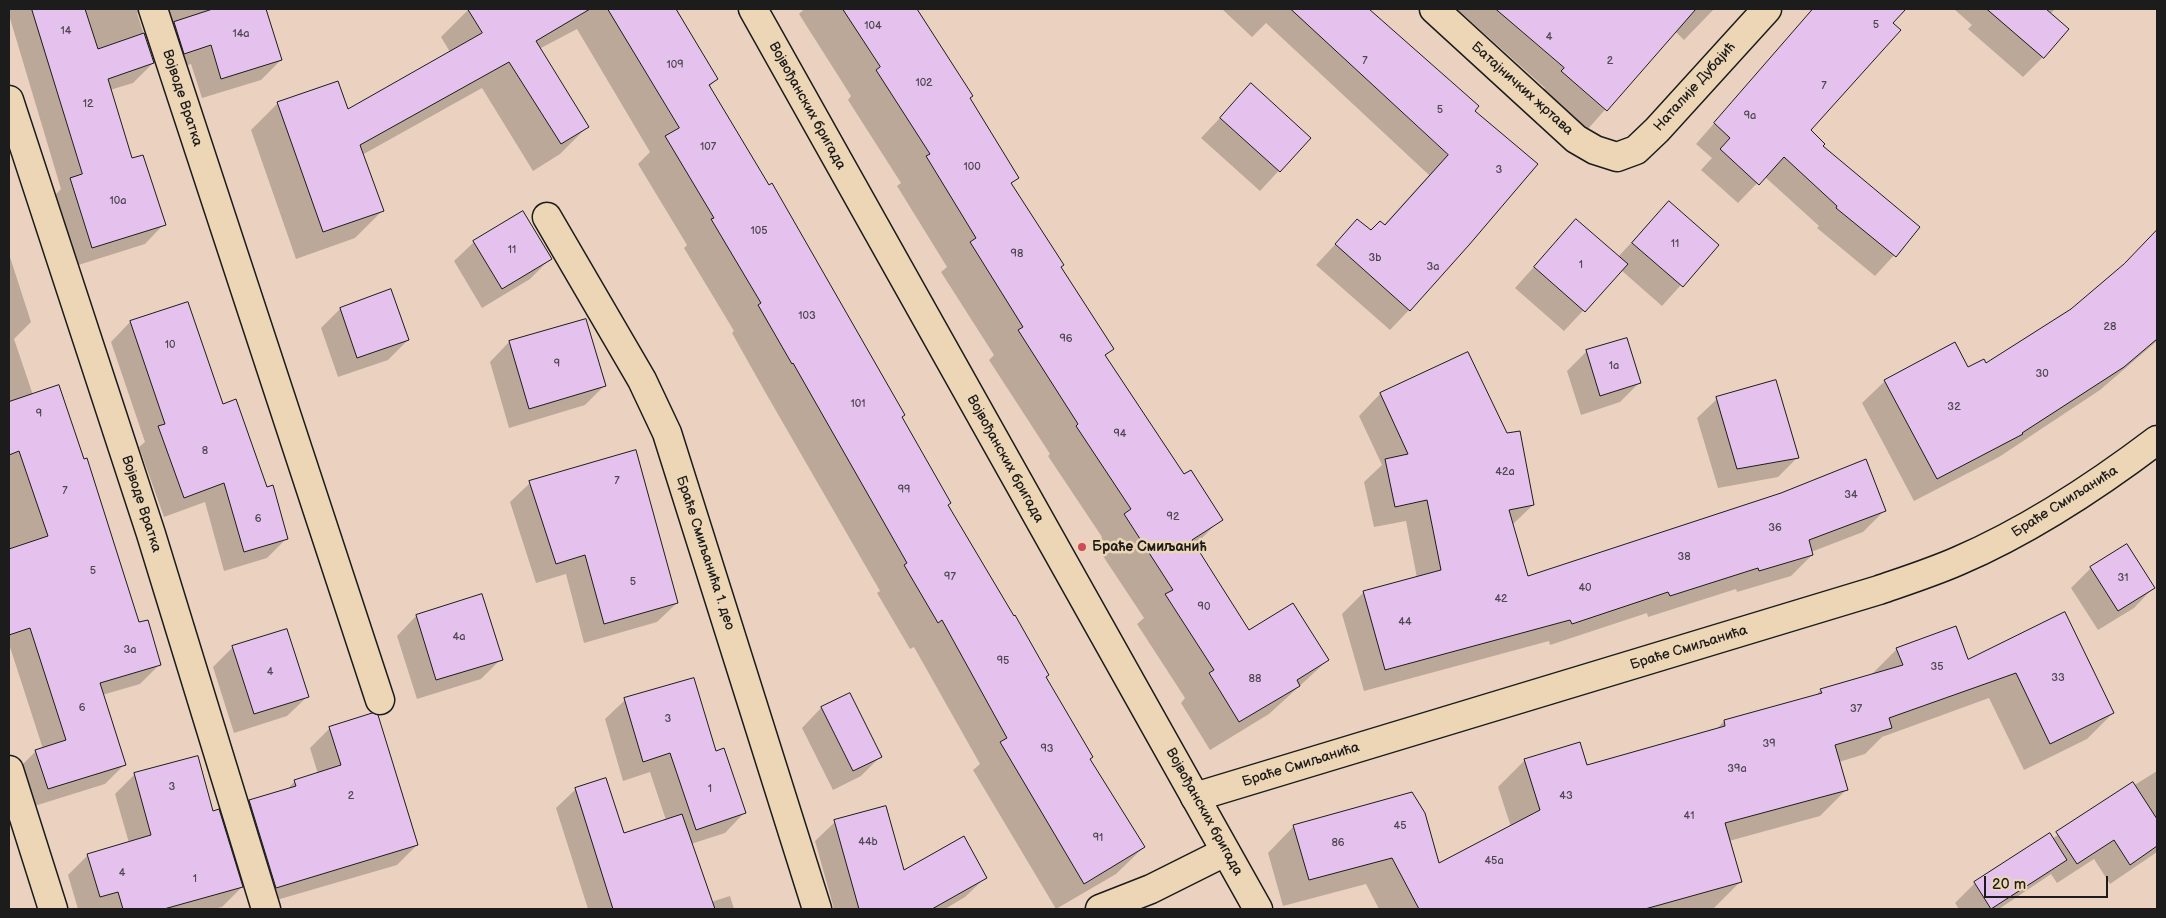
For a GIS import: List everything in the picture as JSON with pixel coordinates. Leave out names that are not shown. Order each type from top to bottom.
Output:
[{"type":"street","name":"Војводе Вратка","points":[[153,9],[380,700]]},
{"type":"street","name":"Војвођанских бригада","points":[[753,9],[1258,909]]},
{"type":"street","name":"Батајничких жртава","points":[[1434,9],[1576,139],[1595,150],[1618,157]]},
{"type":"street","name":"Наталије Дубајић","points":[[1618,157],[1636,150],[1657,130],[1767,9]]},
{"type":"street","name":"Војводе Вратка","points":[[9,100],[148,525],[266,909]]},
{"type":"street","name":"Браће Смиљанића 1. део","points":[[547,217],[642,380],[666,433],[817,909]]},
{"type":"street","name":"Браће Смиљанића","points":[[1195,797],[1879,590],[1948,565],[1996,544],[2052,512],[2108,477],[2157,440]]},
{"type":"street","points":[[9,770],[53,909]]},
{"type":"street","points":[[1100,909],[1151,889],[1225,852]]},
{"type":"building","points":[[32,9],[85,9],[98,49],[144,33],[154,63],[108,79],[132,158],[143,155],[166,225],[92,248],[70,178],[82,174]]},
{"type":"building","points":[[213,9],[266,9],[282,60],[221,79],[211,45],[184,54],[174,22]]},
{"type":"building","points":[[468,9],[590,9],[536,41],[589,127],[561,144],[509,62],[360,145],[384,211],[323,232],[277,102],[338,81],[348,109],[482,33]]},
{"type":"building","points":[[608,9],[676,9],[718,79],[709,85],[769,185],[772,183],[905,415],[902,417],[951,503],[948,505],[1049,675],[1046,677],[1093,757],[1090,759],[1145,847],[1084,884],[1000,742],[1007,738],[942,620],[938,623],[904,565],[907,563],[758,305],[761,303],[711,219],[714,218],[665,136],[679,128]]},
{"type":"building","points":[[843,9],[917,9],[973,96],[970,98],[1019,178],[1011,183],[1064,265],[1061,267],[1114,349],[1105,355],[1184,474],[1191,470],[1223,520],[1192,540],[1249,630],[1293,603],[1329,660],[1297,680],[1300,686],[1239,722],[1209,673],[1214,670],[1165,594],[1173,590],[1124,514],[1131,509],[1076,426],[1078,424],[1018,330],[1023,327],[970,242],[976,238],[926,156],[930,154],[876,70],[880,67]]},
{"type":"building","points":[[1291,9],[1369,9],[1479,106],[1475,111],[1538,164],[1410,311],[1335,244],[1357,219],[1371,230],[1380,221],[1385,225],[1448,155]]},
{"type":"building","points":[[1496,9],[1696,9],[1607,111],[1561,71],[1564,68]]},
{"type":"building","points":[[1813,9],[1906,9],[1893,23],[1901,30],[1811,130],[1825,144],[1823,146],[1920,227],[1896,257],[1836,208],[1837,206],[1784,157],[1759,185],[1720,149],[1730,138],[1714,123]]},
{"type":"building","points":[[1987,9],[2046,9],[2069,29],[2044,58]]},
{"type":"building","points":[[1251,83],[1311,138],[1280,172],[1220,118]]},
{"type":"building","points":[[1669,201],[1719,245],[1683,287],[1632,243]]},
{"type":"building","points":[[523,211],[552,259],[502,289],[473,241]]},
{"type":"building","points":[[1576,219],[1628,264],[1585,312],[1534,267]]},
{"type":"building","points":[[2157,230],[2157,339],[2124,367],[2023,434],[1937,479],[1884,380],[1955,342],[1968,367],[1984,359],[1986,363],[2071,309],[2124,264]]},
{"type":"building","points":[[391,289],[409,340],[357,358],[340,308]]},
{"type":"building","points":[[188,302],[223,404],[236,399],[267,487],[273,485],[288,539],[244,552],[224,483],[184,498],[158,426],[165,424],[130,321]]},
{"type":"building","points":[[586,319],[606,386],[529,409],[509,341]]},
{"type":"building","points":[[1627,338],[1641,383],[1600,396],[1586,350]]},
{"type":"building","points":[[1468,352],[1507,433],[1520,431],[1534,505],[1509,510],[1528,576],[1781,493],[1866,459],[1886,511],[1809,540],[1813,555],[1759,571],[1758,568],[1670,596],[1668,592],[1572,624],[1570,620],[1385,670],[1363,591],[1441,570],[1427,500],[1395,507],[1385,459],[1408,454],[1380,393]]},
{"type":"building","points":[[1776,380],[1799,458],[1737,469],[1716,397]]},
{"type":"building","points":[[59,385],[84,459],[87,458],[139,622],[148,620],[161,665],[100,683],[126,765],[48,789],[35,750],[66,740],[30,628],[9,635],[9,549],[48,536],[19,451],[9,455],[9,402]]},
{"type":"building","points":[[636,450],[678,603],[604,624],[585,555],[556,564],[529,481]]},
{"type":"building","points":[[2127,544],[2155,588],[2118,611],[2090,567]]},
{"type":"building","points":[[482,594],[503,660],[436,680],[416,615]]},
{"type":"building","points":[[2065,612],[2114,713],[2050,744],[2016,673],[1889,718],[1892,728],[1835,745],[1848,790],[1725,823],[1742,882],[1645,909],[1419,909],[1392,858],[1309,880],[1293,825],[1412,792],[1425,813],[1439,863],[1540,810],[1524,759],[1580,742],[1587,765],[1725,726],[1724,720],[1822,693],[1820,689],[1903,665],[1896,648],[1956,626],[1968,659]]},
{"type":"building","points":[[287,629],[309,697],[254,714],[232,646]]},
{"type":"building","points":[[694,678],[716,751],[724,748],[746,813],[696,830],[670,753],[643,762],[624,698]]},
{"type":"building","points":[[850,693],[882,757],[853,771],[821,707]]},
{"type":"building","points":[[373,713],[378,715],[418,845],[276,888],[249,800],[296,786],[294,780],[341,765],[329,727]]},
{"type":"building","points":[[198,756],[213,811],[219,809],[243,887],[164,909],[123,909],[118,892],[100,897],[87,854],[151,835],[134,773]]},
{"type":"building","points":[[606,778],[624,833],[682,814],[715,909],[613,909],[575,788]]},
{"type":"building","points":[[2133,782],[2157,819],[2157,846],[2130,865],[2114,840],[2077,864],[2056,832]]},
{"type":"building","points":[[886,806],[904,870],[964,836],[987,878],[932,909],[859,909],[834,820]]},
{"type":"building","points":[[2050,833],[2067,860],[1991,909],[1974,882]]},
{"type":"place","name":"Браће Смиљанић","points":[[1082,547]]}]
